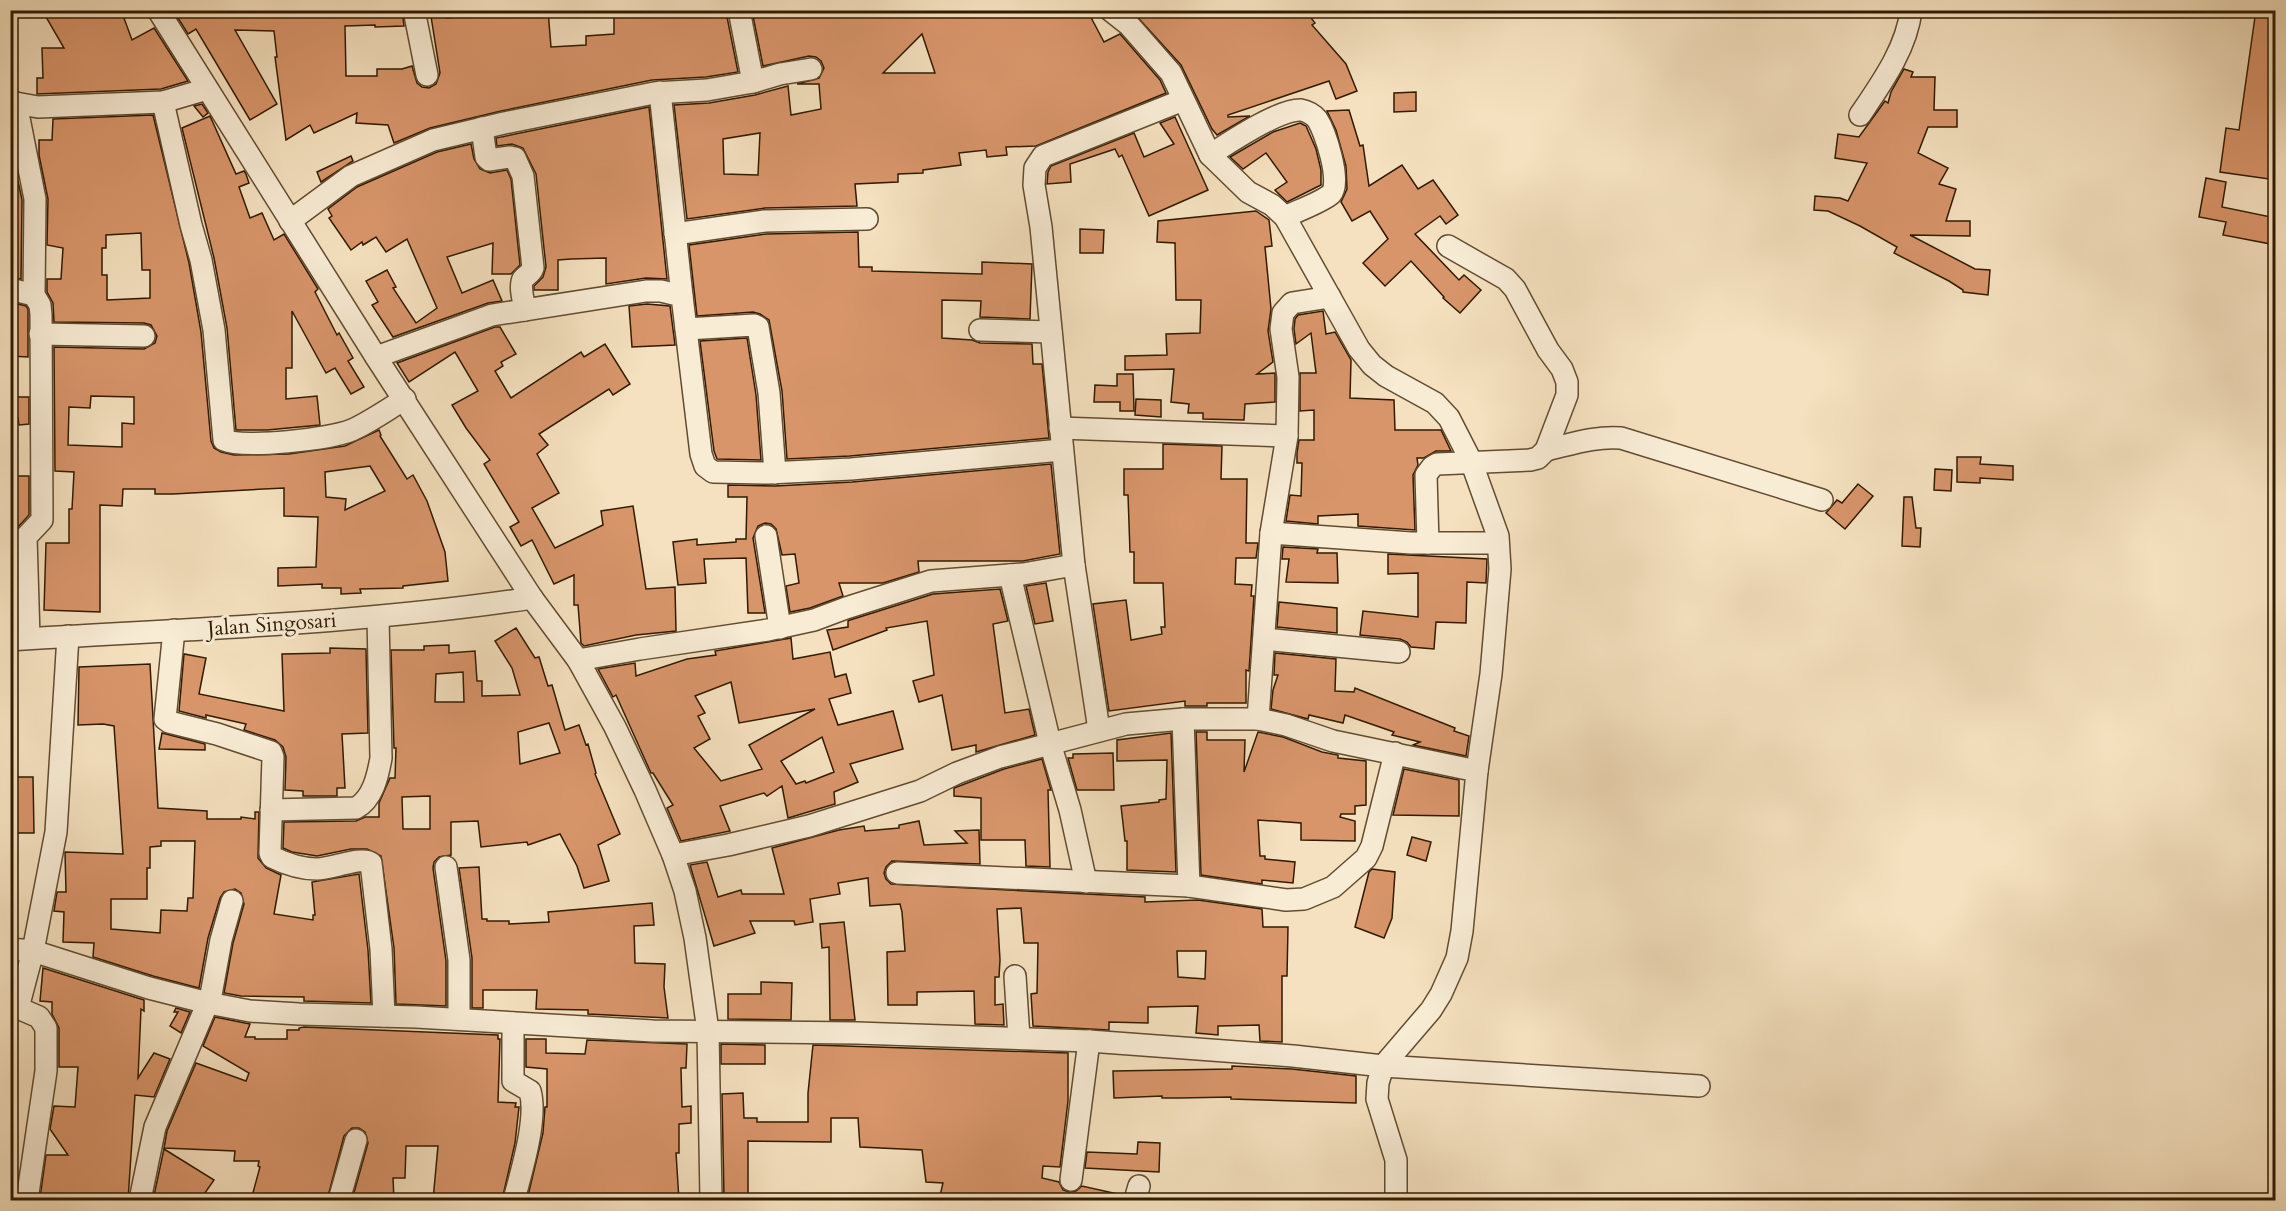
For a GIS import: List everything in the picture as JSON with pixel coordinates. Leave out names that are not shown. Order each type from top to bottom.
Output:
[{"type":"street","points":[[414,10],[423,42],[428,75]]},
{"type":"street","points":[[739,10],[753,82]]},
{"type":"street","points":[[1110,10],[1130,25],[1171,73],[1177,102],[1210,154],[1248,192],[1272,205],[1285,217],[1359,349],[1372,365],[1386,376],[1435,403],[1449,418],[1471,461],[1498,536],[1500,569],[1491,674],[1477,771],[1462,931],[1457,958],[1453,971],[1431,1010],[1383,1066],[1378,1083],[1377,1099],[1396,1160],[1396,1200]]},
{"type":"street","points":[[1860,115],[1905,38],[1909,28],[1911,10]]},
{"type":"street","points":[[160,11],[376,357],[532,598],[578,660],[615,727],[673,855],[685,891],[695,938],[708,1031],[711,1200]]},
{"type":"street","points":[[290,221],[351,176],[433,140],[660,92],[707,90],[811,69]]},
{"type":"street","points":[[20,639],[26,537],[42,520],[40,304],[34,295],[35,199],[13,102],[39,107],[163,102],[207,89]]},
{"type":"street","points":[[660,92],[701,454],[705,466],[713,472],[851,469],[1062,450]]},
{"type":"street","points":[[163,102],[190,225],[201,260],[214,330],[224,440],[240,443],[313,440],[351,430],[405,399]]},
{"type":"street","points":[[1100,730],[1074,566],[1041,227],[1034,185],[1035,168],[1042,156],[1177,102]]},
{"type":"street","points":[[1210,154],[1255,127],[1288,113],[1301,110],[1309,112],[1317,120],[1335,167],[1335,187],[1330,195],[1285,217]]},
{"type":"street","points":[[482,128],[486,157],[489,160],[515,158],[524,176],[533,268],[522,284],[525,310]]},
{"type":"street","points":[[675,234],[765,221],[867,219]]},
{"type":"street","points":[[1428,543],[1426,475],[1432,467],[1437,464],[1471,461],[1538,458],[1546,450],[1567,395],[1567,382],[1563,369],[1548,350],[1515,289],[1506,279],[1448,246]]},
{"type":"street","points":[[10,289],[34,295]]},
{"type":"street","points":[[376,357],[492,315],[646,291],[662,291],[682,296]]},
{"type":"street","points":[[1258,719],[1271,533],[1287,436],[1288,377],[1281,329],[1283,313],[1292,303],[1330,297]]},
{"type":"street","points":[[686,329],[754,325],[758,327],[769,393],[775,472]]},
{"type":"street","points":[[980,330],[1051,332]]},
{"type":"street","points":[[40,334],[144,336]]},
{"type":"street","points":[[1060,428],[1287,436]]},
{"type":"street","points":[[1546,450],[1589,439],[1622,438],[1822,500]]},
{"type":"street","points":[[1271,533],[1428,543],[1498,543]]},
{"type":"street","points":[[766,536],[780,628]]},
{"type":"street","points":[[578,660],[780,628],[814,620],[931,581],[1010,575],[1074,566]]},
{"type":"street","points":[[1010,575],[1086,882]]},
{"type":"street","name":"Jalan Singosari","points":[[20,639],[378,617],[532,598]]},
{"type":"street","points":[[271,810],[356,808],[368,797],[379,771],[381,758],[378,617]]},
{"type":"street","points":[[174,630],[165,719],[271,752],[273,757],[270,853],[272,857],[296,867],[315,869],[341,866],[361,860],[371,863],[381,949],[384,1016]]},
{"type":"street","points":[[27,1200],[46,1071],[46,1028],[39,1017],[14,1007],[33,951],[56,832],[68,636]]},
{"type":"street","points":[[1264,639],[1399,652]]},
{"type":"street","points":[[673,855],[774,834],[860,811],[920,791],[957,773],[1000,757],[1126,724],[1183,719],[1258,719],[1286,725],[1334,741],[1477,771]]},
{"type":"street","points":[[1183,719],[1189,886]]},
{"type":"street","points":[[897,873],[1189,886],[1286,900],[1304,899],[1333,887],[1366,858],[1372,846],[1395,753]]},
{"type":"street","points":[[446,867],[459,960],[459,1019]]},
{"type":"street","points":[[140,1200],[155,1127],[214,985],[221,940],[232,901]]},
{"type":"street","points":[[10,949],[33,951],[149,988],[208,1003],[260,1011],[459,1019],[653,1031],[857,1033],[1089,1041],[1293,1056],[1383,1066],[1699,1086]]},
{"type":"street","points":[[1015,976],[1019,1038]]},
{"type":"street","points":[[513,1023],[513,1081],[530,1091],[532,1104],[527,1147],[514,1200]]},
{"type":"street","points":[[1071,1180],[1089,1041]]},
{"type":"street","points":[[339,1200],[356,1140]]},
{"type":"building","points":[[42,10],[121,10],[132,40],[154,28],[188,81],[161,89],[37,94],[37,78],[43,78],[42,48],[64,48]]},
{"type":"building","points":[[173,10],[402,10],[404,26],[345,26],[346,76],[377,76],[377,69],[402,69],[412,66],[417,83],[429,88],[436,84],[440,73],[430,10],[446,10],[446,18],[548,10],[551,47],[586,45],[586,36],[614,34],[614,10],[726,12],[738,72],[706,77],[652,80],[501,111],[430,128],[394,143],[388,125],[356,123],[357,113],[314,133],[310,125],[286,140],[275,57],[277,57],[274,31],[235,30],[277,104],[250,120],[196,29],[188,34]]},
{"type":"building","points":[[808,10],[1087,10],[1104,42],[1120,34],[1160,80],[1166,93],[1036,146],[1006,147],[1007,155],[987,157],[986,150],[959,153],[961,165],[923,170],[923,173],[898,174],[898,182],[855,184],[857,206],[765,208],[687,219],[674,105],[709,103],[755,95],[788,86],[791,115],[821,109],[819,84],[797,84],[819,78],[824,68],[816,57],[809,56],[763,66],[753,16],[795,14]],"holes":[[[922,34],[935,73],[883,73]],[[760,133],[758,175],[724,174],[723,139]]]},
{"type":"building","points":[[1131,10],[1305,10],[1315,23],[1312,25],[1346,64],[1357,91],[1336,99],[1329,81],[1228,115],[1228,117],[1250,116],[1217,135],[1181,65]]},
{"type":"building","points":[[2256,10],[2276,10],[2276,180],[2220,172],[2226,128],[2239,130]]},
{"type":"building","points":[[1904,69],[1913,72],[1911,77],[1935,77],[1934,110],[1957,110],[1957,127],[1928,127],[1918,153],[1948,168],[1939,184],[1956,189],[1946,221],[1970,221],[1970,236],[1910,235],[1975,269],[1990,270],[1988,295],[1963,292],[1949,281],[1894,253],[1897,247],[1860,226],[1828,211],[1814,210],[1815,196],[1848,201],[1867,163],[1835,158],[1838,134],[1859,137],[1885,101],[1888,103],[1891,92]]},
{"type":"building","points":[[1416,92],[1416,111],[1394,112],[1394,93]]},
{"type":"building","points":[[202,104],[208,113],[203,117],[194,106]]},
{"type":"building","points":[[649,107],[667,279],[646,278],[606,284],[606,258],[558,260],[558,290],[534,290],[534,286],[543,277],[546,267],[536,174],[523,148],[512,144],[497,146],[496,138]]},
{"type":"building","points":[[1349,110],[1360,146],[1363,145],[1369,186],[1402,165],[1418,189],[1433,180],[1458,215],[1446,224],[1440,216],[1415,234],[1459,280],[1464,275],[1481,290],[1460,313],[1443,298],[1411,261],[1385,286],[1363,263],[1388,239],[1370,211],[1352,221],[1341,202],[1347,189],[1346,166],[1336,130],[1327,111]]},
{"type":"building","points":[[153,115],[189,263],[201,332],[211,441],[214,448],[234,455],[289,454],[345,446],[379,430],[380,436],[407,479],[413,475],[427,501],[445,552],[448,581],[403,586],[403,588],[360,589],[361,593],[341,594],[341,588],[322,588],[322,584],[278,586],[278,568],[316,567],[318,517],[284,516],[284,488],[173,494],[155,494],[155,489],[123,489],[122,506],[100,505],[100,612],[44,610],[46,543],[69,543],[69,509],[72,509],[74,472],[55,471],[54,347],[144,349],[155,343],[157,336],[151,325],[144,323],[54,322],[53,303],[47,292],[47,279],[61,279],[63,248],[47,245],[48,199],[39,155],[39,140],[52,140],[53,119]],"holes":[[[141,233],[142,270],[150,270],[150,298],[107,300],[107,275],[102,275],[102,248],[106,248],[106,235]],[[91,396],[134,397],[134,424],[122,423],[122,447],[68,445],[69,407],[90,408]],[[370,466],[385,491],[345,510],[346,499],[326,497],[325,472]]]},
{"type":"building","points":[[210,116],[236,174],[244,171],[246,174],[249,183],[239,187],[250,218],[262,213],[274,240],[284,234],[318,289],[315,292],[337,335],[339,333],[353,358],[348,361],[364,387],[351,394],[335,368],[326,373],[292,311],[292,368],[286,368],[286,399],[317,396],[320,425],[267,430],[236,430],[227,328],[214,258],[182,128]]},
{"type":"building","points":[[1175,117],[1208,190],[1149,216],[1122,155],[1119,157],[1115,149],[1070,164],[1071,182],[1047,184],[1051,166],[1134,133],[1144,157],[1174,144],[1160,123]]},
{"type":"building","points":[[1300,123],[1306,126],[1316,149],[1321,170],[1321,185],[1287,202],[1275,190],[1287,182],[1266,153],[1243,169],[1230,157],[1273,132]]},
{"type":"building","points":[[471,144],[474,159],[480,169],[490,173],[507,170],[511,179],[520,265],[511,274],[492,274],[493,243],[447,257],[462,293],[493,280],[502,301],[488,303],[393,337],[372,305],[378,302],[366,281],[387,270],[396,287],[393,288],[416,323],[437,308],[407,239],[386,252],[376,237],[363,245],[362,242],[351,250],[329,218],[332,216],[328,209],[357,187],[437,152]]},
{"type":"building","points":[[351,156],[353,161],[321,182],[317,172]]},
{"type":"building","points":[[2206,178],[2226,182],[2222,207],[2276,218],[2276,245],[2223,235],[2226,222],[2199,217]]},
{"type":"building","points":[[15,181],[18,181],[22,200],[21,279],[10,277],[10,213],[15,213]]},
{"type":"building","points":[[1256,211],[1269,220],[1272,246],[1265,247],[1271,309],[1268,331],[1273,362],[1257,374],[1275,373],[1275,402],[1245,404],[1244,420],[1203,419],[1203,413],[1188,413],[1189,404],[1171,402],[1174,369],[1125,370],[1125,356],[1167,355],[1166,334],[1200,333],[1201,300],[1176,300],[1175,243],[1157,242],[1158,221]]},
{"type":"building","points":[[1080,229],[1104,230],[1103,253],[1080,253]]},
{"type":"building","points":[[858,232],[859,267],[872,267],[872,271],[982,274],[982,262],[1032,264],[1030,319],[980,317],[981,301],[942,300],[942,338],[972,340],[980,343],[1032,344],[1033,364],[1042,364],[1049,438],[850,456],[787,459],[782,391],[769,320],[753,312],[697,316],[689,245],[766,234]]},
{"type":"building","points":[[10,302],[26,306],[28,309],[28,357],[10,356]]},
{"type":"building","points":[[647,304],[670,306],[675,345],[632,347],[629,306]]},
{"type":"building","points":[[1323,311],[1326,334],[1335,332],[1351,360],[1350,398],[1394,400],[1395,430],[1441,430],[1451,451],[1436,451],[1424,458],[1417,458],[1418,465],[1413,475],[1415,530],[1358,526],[1358,514],[1318,516],[1318,524],[1286,521],[1290,495],[1301,496],[1302,463],[1297,463],[1299,440],[1314,440],[1314,410],[1300,411],[1300,373],[1316,373],[1311,333],[1296,344],[1295,319],[1298,315]]},
{"type":"building","points":[[500,327],[516,354],[501,362],[503,366],[495,371],[511,398],[581,352],[584,357],[605,344],[630,384],[613,395],[609,389],[539,434],[548,445],[537,454],[559,493],[532,508],[555,548],[603,525],[601,511],[633,506],[646,589],[675,587],[676,631],[636,635],[584,646],[581,643],[578,605],[574,605],[574,575],[554,584],[532,540],[521,546],[510,527],[519,522],[484,464],[490,460],[452,405],[478,391],[455,352],[409,382],[397,363]]},
{"type":"building","points":[[747,338],[756,395],[761,460],[717,459],[714,451],[700,341]]},
{"type":"building","points":[[1117,374],[1133,374],[1134,411],[1120,411],[1120,402],[1094,402],[1095,385],[1117,386]]},
{"type":"building","points":[[10,397],[29,397],[29,424],[19,425],[18,418],[10,418]]},
{"type":"building","points":[[1136,399],[1161,400],[1161,417],[1135,415]]},
{"type":"building","points":[[1163,444],[1222,446],[1221,479],[1247,479],[1246,543],[1258,543],[1256,558],[1236,558],[1235,584],[1252,585],[1251,596],[1254,596],[1249,671],[1246,670],[1246,703],[1207,703],[1207,706],[1185,706],[1185,701],[1109,711],[1093,604],[1126,600],[1131,640],[1162,634],[1161,627],[1165,627],[1163,583],[1134,583],[1134,552],[1130,552],[1128,495],[1124,495],[1124,469],[1163,469]]},
{"type":"building","points":[[1957,457],[1981,457],[1980,464],[2013,466],[2013,480],[1980,478],[1980,483],[1957,482]]},
{"type":"building","points":[[1051,464],[1060,554],[1023,561],[918,561],[919,572],[883,583],[839,583],[843,596],[810,608],[790,612],[786,586],[799,583],[795,554],[782,555],[776,529],[771,524],[765,523],[758,526],[753,538],[765,613],[748,613],[746,558],[704,559],[706,583],[678,585],[673,542],[697,539],[697,545],[746,539],[747,497],[728,497],[728,485],[775,486],[852,482]]},
{"type":"building","points":[[1935,469],[1952,470],[1951,491],[1934,490]]},
{"type":"building","points":[[10,476],[29,476],[29,515],[18,527],[10,527]]},
{"type":"building","points":[[1858,484],[1873,496],[1845,529],[1826,513],[1837,500],[1842,503]]},
{"type":"building","points":[[1904,497],[1912,497],[1916,528],[1921,528],[1920,547],[1902,546]]},
{"type":"building","points":[[1283,547],[1318,549],[1317,553],[1337,553],[1338,583],[1286,582],[1289,559],[1282,559]]},
{"type":"building","points":[[1388,554],[1487,559],[1486,583],[1467,582],[1466,623],[1436,622],[1434,649],[1411,647],[1400,639],[1360,635],[1363,611],[1418,617],[1418,573],[1388,574]]},
{"type":"building","points":[[1046,583],[1053,621],[1035,624],[1026,586]]},
{"type":"building","points":[[1000,589],[1008,621],[993,624],[1005,713],[1029,709],[1035,735],[976,752],[976,745],[952,750],[942,695],[919,702],[913,681],[934,675],[927,621],[886,628],[887,630],[833,650],[827,630],[848,627],[850,620],[933,594]]},
{"type":"building","points":[[1279,602],[1337,608],[1337,633],[1277,627]]},
{"type":"building","points":[[516,628],[535,658],[539,657],[548,686],[552,685],[565,730],[579,725],[586,745],[588,744],[595,774],[620,834],[598,845],[609,881],[584,888],[577,866],[560,834],[528,845],[527,842],[481,847],[478,821],[451,822],[451,855],[439,857],[434,862],[433,868],[446,961],[446,1006],[396,1004],[394,948],[381,856],[367,849],[351,849],[317,856],[292,852],[283,848],[284,822],[356,821],[365,817],[379,817],[379,803],[390,778],[395,778],[396,748],[394,748],[391,650],[424,650],[424,646],[449,645],[449,653],[475,651],[477,681],[482,681],[482,696],[520,695],[512,668],[495,641]],"holes":[[[463,672],[464,702],[435,702],[436,674]],[[549,723],[560,753],[520,764],[518,732]],[[430,796],[430,829],[403,829],[402,797]]]},
{"type":"building","points":[[791,638],[793,659],[830,652],[835,677],[846,674],[851,693],[829,699],[838,725],[893,711],[903,749],[850,764],[858,782],[834,792],[835,804],[788,818],[782,786],[767,796],[764,793],[720,806],[730,831],[681,841],[667,808],[673,805],[651,773],[616,695],[613,697],[598,669],[635,663],[636,676],[687,659],[716,655],[715,651]],"holes":[[[731,682],[739,723],[815,709],[749,745],[762,769],[721,781],[694,748],[710,739],[698,716],[705,713],[695,696]],[[822,737],[834,772],[806,783],[805,781],[796,784],[781,761]]]},
{"type":"building","points":[[330,648],[366,649],[368,733],[342,734],[345,788],[337,788],[337,796],[303,796],[303,791],[285,790],[286,757],[283,747],[275,740],[244,730],[246,724],[179,711],[184,654],[206,658],[199,694],[284,711],[282,654],[330,653]]},
{"type":"building","points":[[1275,653],[1336,659],[1335,691],[1354,692],[1355,688],[1455,728],[1454,731],[1469,736],[1466,756],[1413,745],[1420,742],[1392,735],[1394,732],[1345,715],[1343,723],[1309,715],[1308,719],[1271,709],[1273,690],[1278,675],[1274,675]]},
{"type":"building","points":[[150,664],[158,808],[207,811],[207,819],[241,819],[241,817],[255,819],[255,812],[259,812],[258,858],[266,868],[281,875],[274,914],[313,920],[313,915],[315,915],[312,882],[359,874],[368,950],[371,1003],[304,1001],[304,997],[241,996],[224,993],[233,943],[244,904],[241,893],[235,889],[224,892],[220,898],[208,938],[199,988],[93,957],[94,943],[63,942],[64,912],[54,911],[57,892],[66,892],[65,852],[123,854],[114,726],[78,725],[79,667]],"holes":[[[161,841],[195,841],[193,898],[188,898],[187,911],[161,910],[160,933],[111,929],[111,899],[147,899],[150,847],[161,846]]]},
{"type":"building","points":[[1196,732],[1207,732],[1207,740],[1245,740],[1244,772],[1258,732],[1283,737],[1322,752],[1338,755],[1338,758],[1366,761],[1366,805],[1355,806],[1355,814],[1341,814],[1340,817],[1355,821],[1355,841],[1301,840],[1301,823],[1258,820],[1260,856],[1265,856],[1265,859],[1295,862],[1293,883],[1262,880],[1262,884],[1201,875]]},
{"type":"building","points":[[162,733],[205,744],[205,750],[159,749]]},
{"type":"building","points":[[1171,733],[1176,872],[1127,870],[1127,841],[1125,841],[1121,806],[1159,802],[1159,800],[1166,799],[1167,760],[1117,761],[1117,740]]},
{"type":"building","points":[[1113,753],[1114,790],[1077,790],[1068,758],[1073,758],[1073,754]]},
{"type":"building","points":[[1042,759],[1051,790],[1048,790],[1050,867],[1026,866],[1025,840],[981,840],[981,798],[954,796],[954,788],[1004,769]]},
{"type":"building","points":[[1404,769],[1459,780],[1459,816],[1393,815]]},
{"type":"building","points":[[10,777],[33,777],[34,833],[10,833]]},
{"type":"building","points":[[919,821],[924,845],[967,843],[955,831],[979,830],[980,864],[892,861],[884,873],[891,884],[1145,897],[1145,902],[1198,900],[1262,909],[1263,927],[1288,927],[1287,976],[1282,976],[1282,1042],[1260,1041],[1259,1025],[1218,1026],[1218,1035],[1196,1033],[1198,1006],[1148,1007],[1148,1023],[1109,1022],[1109,1030],[1033,1026],[1031,994],[1037,993],[1038,943],[1024,943],[1021,908],[997,909],[1000,960],[999,977],[995,977],[995,1005],[1003,1004],[1004,1025],[975,1024],[974,991],[917,992],[917,1005],[888,1005],[887,952],[905,951],[902,912],[900,904],[870,906],[868,878],[838,883],[840,894],[810,899],[813,922],[795,925],[794,921],[750,921],[755,933],[714,946],[690,865],[707,862],[718,897],[741,890],[742,894],[784,894],[772,848],[839,830],[864,826],[865,831],[899,828],[899,825]],"holes":[[[1177,951],[1206,951],[1205,979],[1178,977]]]},
{"type":"building","points":[[1412,837],[1431,842],[1426,861],[1407,855]]},
{"type":"building","points":[[479,867],[482,919],[487,919],[487,921],[509,921],[509,924],[549,922],[548,912],[652,903],[654,925],[634,926],[635,963],[665,964],[664,987],[668,1018],[588,1014],[588,1010],[536,1009],[537,990],[483,990],[483,1008],[472,1008],[472,958],[459,868]]},
{"type":"building","points":[[1372,869],[1395,872],[1392,918],[1384,938],[1355,927],[1369,872]]},
{"type":"building","points":[[844,922],[855,1020],[830,1020],[829,947],[822,948],[820,924]]},
{"type":"building","points":[[43,968],[144,1000],[144,1011],[141,1009],[138,1078],[154,1053],[170,1059],[154,1097],[135,1095],[128,1200],[40,1198],[46,1155],[68,1155],[50,1129],[54,1106],[75,1107],[78,1067],[59,1067],[59,1028],[52,1014],[52,1002],[40,1001]]},
{"type":"building","points":[[761,982],[792,983],[791,1020],[728,1019],[728,994],[761,994]]},
{"type":"building","points":[[176,1008],[190,1012],[181,1033],[170,1026],[178,1012],[174,1012]]},
{"type":"building","points":[[215,1017],[250,1024],[245,1037],[255,1037],[255,1039],[287,1039],[287,1030],[299,1030],[304,1027],[498,1035],[500,1039],[498,1102],[516,1103],[515,1107],[519,1107],[515,1143],[502,1200],[468,1198],[468,1200],[433,1200],[438,1146],[406,1146],[405,1178],[393,1178],[394,1200],[352,1200],[368,1143],[365,1132],[359,1128],[352,1128],[344,1136],[327,1200],[251,1200],[260,1167],[258,1166],[259,1161],[234,1161],[235,1151],[164,1148],[167,1131],[196,1063],[246,1081],[249,1073],[203,1046]]},
{"type":"building","points":[[526,1039],[546,1039],[546,1053],[585,1054],[587,1040],[687,1044],[686,1068],[681,1068],[682,1107],[691,1106],[691,1123],[679,1124],[679,1153],[676,1153],[679,1200],[527,1200],[543,1133],[545,1107],[547,1107],[547,1069],[526,1067]]},
{"type":"building","points":[[721,1044],[765,1045],[765,1064],[721,1064]]},
{"type":"building","points":[[813,1045],[1068,1053],[1068,1101],[1060,1167],[1043,1166],[1042,1178],[1059,1182],[1063,1190],[1069,1192],[1076,1191],[1082,1186],[1118,1194],[1117,1200],[939,1200],[943,1183],[926,1182],[922,1150],[860,1147],[858,1118],[831,1118],[831,1142],[748,1141],[748,1198],[724,1198],[722,1094],[743,1093],[744,1118],[757,1118],[757,1122],[808,1122],[808,1093]]},
{"type":"building","points":[[1232,1066],[1292,1069],[1356,1076],[1356,1103],[1231,1099],[1231,1097],[1114,1098],[1113,1071],[1232,1069]]},
{"type":"building","points":[[1138,1142],[1160,1143],[1159,1172],[1085,1168],[1087,1152],[1137,1154]]},
{"type":"building","points":[[164,1149],[214,1180],[200,1200],[153,1200]]}]
